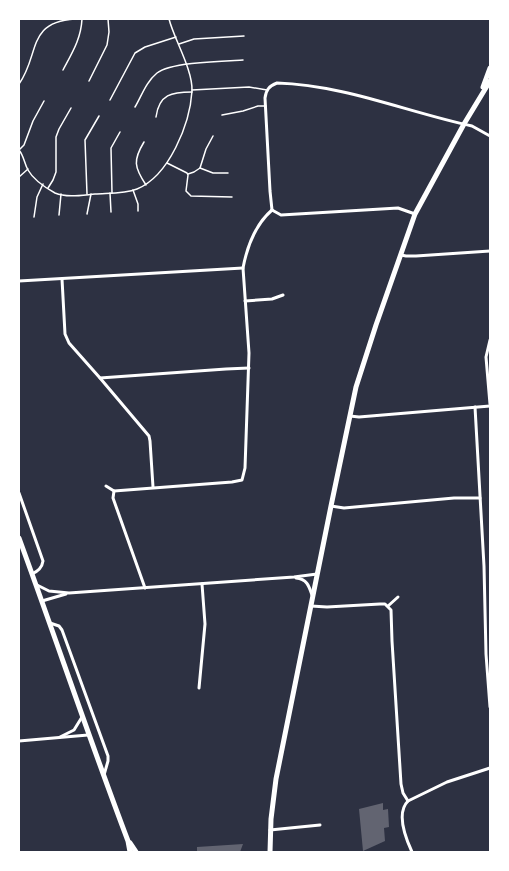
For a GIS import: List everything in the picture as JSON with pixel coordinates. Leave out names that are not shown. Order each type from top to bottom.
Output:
[{"type":"main road","points":[[479,98],[490,68]]},
{"type":"main road","points":[[270,852],[270,830],[276,779],[312,596],[350,416],[361,374],[415,214],[464,124],[490,81]]},
{"type":"main road","points":[[19,538],[88,735],[128,841],[130,852]]},
{"type":"main road","points":[[128,841],[136,852]]},
{"type":"street","points":[[272,210],[266,106],[267,90],[269,87],[277,83],[338,90],[472,126],[490,136]]},
{"type":"street","points":[[272,210],[281,215],[398,208],[415,214]]},
{"type":"street","points":[[106,486],[114,491],[242,480],[245,468],[249,368],[243,268],[245,256],[261,220],[272,210]]},
{"type":"street","points":[[401,255],[416,256],[490,251]]},
{"type":"street","points":[[19,281],[243,268]]},
{"type":"street","points":[[62,279],[65,334],[69,343],[149,436],[153,487]]},
{"type":"street","points":[[245,301],[272,299],[283,295]]},
{"type":"street","points":[[350,416],[359,417],[490,405],[486,357],[490,340]]},
{"type":"street","points":[[100,378],[249,368]]},
{"type":"street","points":[[475,407],[484,566],[486,654],[490,707]]},
{"type":"street","points":[[114,491],[113,498],[145,588]]},
{"type":"street","points":[[19,492],[43,561],[40,569],[32,574]]},
{"type":"street","points":[[331,506],[344,508],[480,498]]},
{"type":"street","points":[[36,584],[40,588],[49,591],[69,593],[294,577],[317,574]]},
{"type":"street","points":[[294,577],[300,578],[306,582],[312,596]]},
{"type":"street","points":[[199,688],[205,624],[202,584]]},
{"type":"street","points":[[42,601],[69,593]]},
{"type":"street","points":[[388,606],[398,597]]},
{"type":"street","points":[[310,606],[327,607],[380,604],[388,606],[391,610],[401,784],[403,793],[408,801]]},
{"type":"street","points":[[50,623],[59,626],[62,630],[108,756],[108,761],[103,776]]},
{"type":"street","points":[[58,738],[74,730],[82,717]]},
{"type":"street","points":[[19,740],[88,735]]},
{"type":"street","points":[[412,852],[404,831],[403,809],[408,801],[447,782],[490,768]]},
{"type":"street","points":[[270,830],[320,825]]},
{"type":"lane","points":[[19,84],[28,69],[36,40],[42,32],[48,26],[58,22],[75,19]]},
{"type":"lane","points":[[63,70],[77,44],[81,31],[82,19]]},
{"type":"lane","points":[[89,81],[106,45],[109,32],[108,19]]},
{"type":"lane","points":[[44,101],[33,121],[24,146],[19,150],[28,169],[37,180],[56,193],[61,194],[111,193],[133,190],[146,185],[155,178],[167,163],[175,149],[185,122],[192,91],[186,64],[176,37],[170,27],[169,19]]},
{"type":"lane","points":[[179,44],[194,39],[244,36]]},
{"type":"lane","points":[[110,100],[135,53],[145,47],[176,37]]},
{"type":"lane","points":[[135,107],[143,90],[159,71],[186,64],[243,60]]},
{"type":"lane","points":[[156,117],[158,108],[166,96],[174,92],[249,87],[267,90]]},
{"type":"lane","points":[[222,115],[243,111],[258,106],[266,106]]},
{"type":"lane","points":[[48,188],[56,172],[56,138],[62,122],[71,108]]},
{"type":"lane","points":[[87,194],[85,140],[99,116]]},
{"type":"lane","points":[[111,212],[111,148],[120,132]]},
{"type":"lane","points":[[188,174],[200,168],[206,149],[213,136]]},
{"type":"lane","points":[[144,142],[139,150],[136,161],[138,171],[146,185]]},
{"type":"lane","points":[[167,163],[183,170],[188,174]]},
{"type":"lane","points":[[200,168],[213,173],[228,173]]},
{"type":"lane","points":[[19,177],[28,169]]},
{"type":"lane","points":[[188,174],[186,191],[191,196],[232,197]]},
{"type":"lane","points":[[34,217],[37,197],[43,184]]},
{"type":"lane","points":[[133,190],[138,204],[138,212]]},
{"type":"lane","points":[[59,215],[61,194]]},
{"type":"lane","points":[[87,214],[91,194]]},
{"type":"building","points":[[383,803],[383,810],[388,809],[389,827],[384,828],[385,841],[363,851],[359,809]]},
{"type":"building","points":[[243,844],[240,852],[197,852],[197,847]]}]
